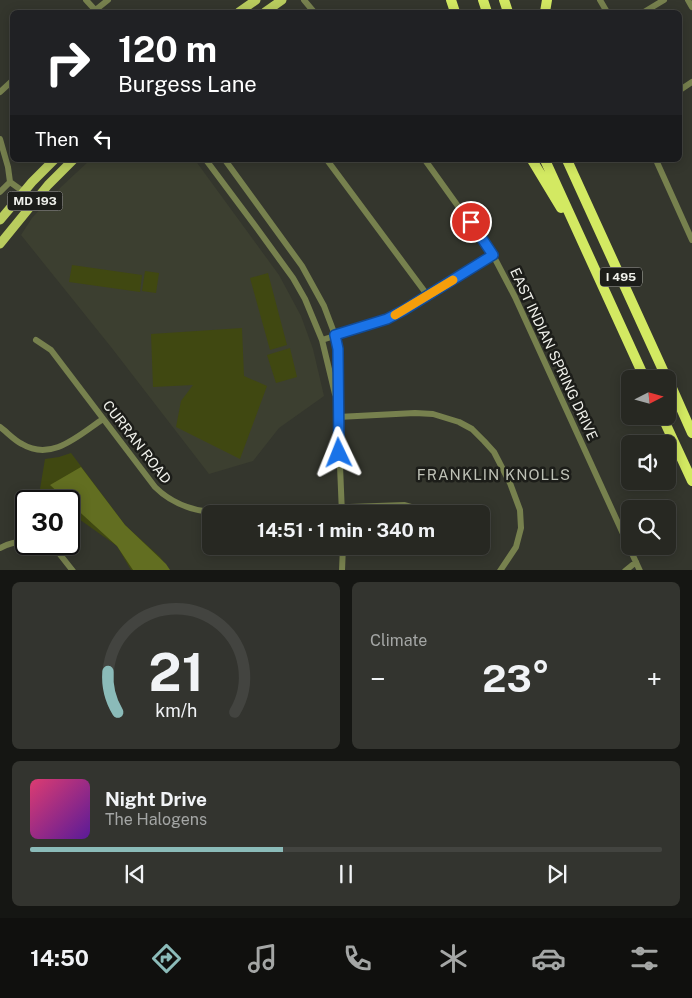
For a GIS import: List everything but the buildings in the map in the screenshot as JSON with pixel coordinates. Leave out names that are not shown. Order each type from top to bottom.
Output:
[{"type":"highway","points":[[533,162],[585,246]]},
{"type":"highway","name":"I 495","points":[[546,162],[641,370]]},
{"type":"highway","name":"I 495","points":[[569,162],[663,370]]},
{"type":"highway","name":"I 495","points":[[676,398],[692,433]]},
{"type":"highway","points":[[666,425],[692,481]]},
{"type":"main road","points":[[242,10],[256,0]]},
{"type":"main road","points":[[268,10],[282,0]]},
{"type":"main road","name":"MD 193","points":[[1,215],[52,162]]},
{"type":"main road","name":"MD 193","points":[[0,244],[36,200],[71,162]]},
{"type":"street","points":[[97,10],[108,0]]},
{"type":"street","points":[[304,0],[312,10]]},
{"type":"street","points":[[647,10],[664,0]]},
{"type":"street","points":[[688,0],[692,7]]},
{"type":"street","points":[[0,92],[10,83]]},
{"type":"street","points":[[0,139],[10,182],[36,200]]},
{"type":"street","points":[[207,162],[293,278],[312,313],[322,340],[335,391],[338,417]]},
{"type":"street","points":[[226,162],[302,266],[324,306],[335,335],[338,349],[338,417],[342,505]]},
{"type":"street","points":[[328,162],[428,296]]},
{"type":"street","name":"EAST INDIAN SPRING DRIVE","points":[[426,162],[493,255],[515,297],[640,570]]},
{"type":"street","points":[[657,162],[692,240]]},
{"type":"street","points":[[0,192],[10,182]]},
{"type":"street","points":[[322,340],[387,319],[428,296],[493,255]]},
{"type":"street","name":"CURRAN ROAD","points":[[36,340],[51,350],[155,487],[167,499],[181,506],[202,511]]},
{"type":"street","points":[[338,417],[415,413],[433,414],[459,422],[484,441],[494,452],[510,483],[520,510],[521,528],[516,547],[503,570]]},
{"type":"street","points":[[0,427],[22,444],[35,450],[47,450],[64,445],[103,419]]},
{"type":"street","points":[[0,548],[15,542]]},
{"type":"street","points":[[60,555],[73,570]]},
{"type":"street","points":[[342,570],[343,555]]},
{"type":"street","points":[[625,570],[636,562]]},
{"type":"shaded area","points":[[88,162],[196,162],[279,275],[301,316],[313,349],[324,396],[279,428],[253,461],[209,474],[21,235],[32,218]]},
{"type":"green space","points":[[72,265],[142,275],[140,292],[69,282]]},
{"type":"green space","points":[[145,271],[159,273],[156,293],[142,291]]},
{"type":"green space","points":[[268,273],[287,345],[270,350],[250,278]]},
{"type":"green space","points":[[242,328],[244,376],[267,386],[240,459],[176,427],[181,401],[193,385],[153,387],[151,334]]},
{"type":"green space","points":[[290,348],[297,377],[276,383],[267,355]]},
{"type":"green space","points":[[71,453],[125,525],[160,557],[169,570],[131,570],[117,546],[80,520],[80,490],[40,490],[45,459]]},
{"type":"green space","points":[[81,467],[125,525],[170,570],[133,570],[117,546],[80,512],[80,490],[55,490],[50,485]]},
{"type":"slow traffic","points":[[395,315],[453,280]]},
{"type":"district","name":"FRANKLIN KNOLLS","points":[[494,474]]},
{"type":"route","points":[[339,453],[338,349],[335,335],[387,319],[428,296],[493,255],[471,222]]}]
